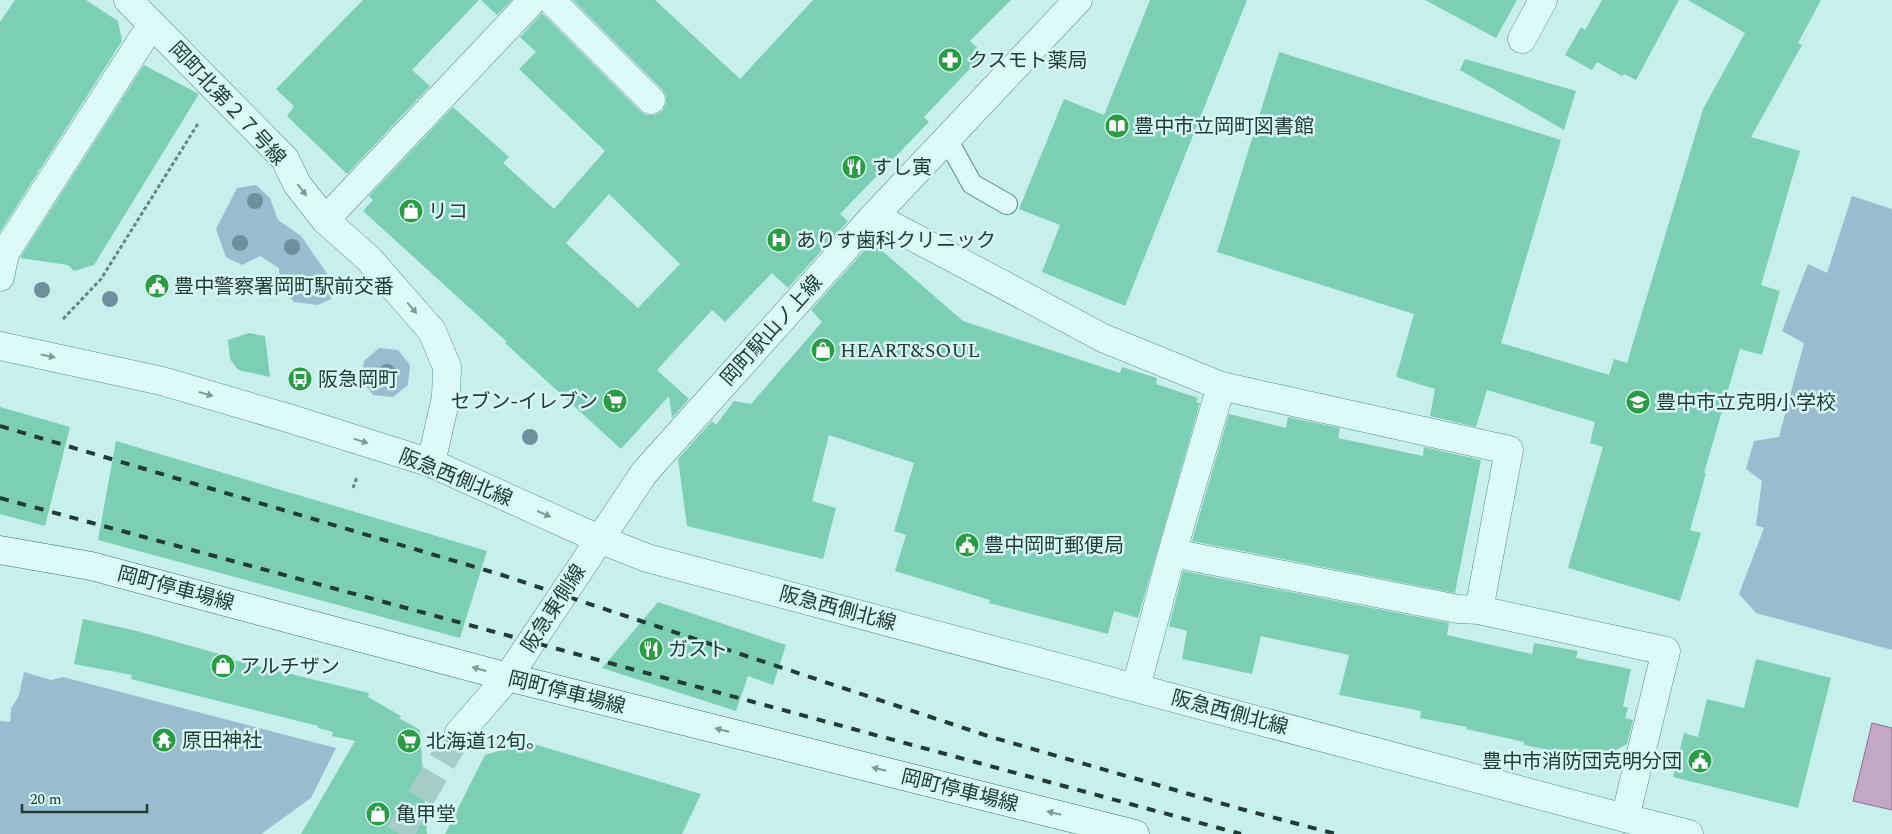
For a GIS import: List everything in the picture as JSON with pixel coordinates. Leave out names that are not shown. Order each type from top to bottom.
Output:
[{"type":"street","name":"岡町北第２７号線","points":[[128,0],[285,159],[296,184],[325,220],[369,259],[432,330],[447,367],[446,397],[431,463]]},
{"type":"street","points":[[325,220],[532,0]]},
{"type":"street","points":[[551,0],[651,100]]},
{"type":"street","name":"岡町駅山ノ上線","points":[[599,539],[644,473],[874,216],[1078,0]]},
{"type":"street","points":[[1522,39],[1543,0]]},
{"type":"street","points":[[0,278],[5,253],[152,24]]},
{"type":"street","points":[[874,216],[1103,338],[1221,386],[1509,450],[1479,610]]},
{"type":"street","name":"阪急西側北線","points":[[0,346],[162,381],[279,415],[431,463],[599,539],[648,558],[1690,834]]},
{"type":"street","points":[[1136,687],[1172,553],[1221,386]]},
{"type":"street","name":"阪急東側線","points":[[459,733],[508,677],[599,539]]},
{"type":"street","name":"岡町停車場線","points":[[0,550],[91,566],[1087,828],[1135,834]]},
{"type":"street","points":[[1172,553],[1458,609],[1479,610],[1666,651],[1625,818]]},
{"type":"lane","points":[[947,139],[972,184],[1007,204]]},
{"type":"path","points":[[62,319],[101,279],[204,114]]},
{"type":"path","points":[[353,488],[358,474]]},
{"type":"shaded area","points":[[256,185],[270,198],[278,220],[301,236],[333,282],[331,299],[318,305],[294,302],[280,284],[279,268],[260,256],[242,265],[226,257],[216,229],[237,188]]},
{"type":"shaded area","points":[[1852,196],[1892,209],[1892,650],[1756,613],[1739,594],[1764,528],[1756,525],[1762,481],[1746,469],[1754,441],[1779,437],[1804,343],[1782,331],[1808,264],[1827,273]]},
{"type":"shaded area","points":[[379,348],[398,350],[410,365],[408,385],[393,397],[373,395],[361,380],[364,361]]},
{"type":"shaded area","name":"原田神社","points":[[24,672],[51,680],[63,677],[336,748],[311,798],[261,834],[0,834],[0,721],[10,722],[11,709],[19,695]]},
{"type":"shaded area","points":[[1872,723],[1892,728],[1892,810],[1853,801]]},
{"type":"building","points":[[15,0],[86,0],[118,21],[122,41],[0,232],[0,22]]},
{"type":"building","points":[[363,0],[479,0],[412,70],[430,86],[347,174],[287,116],[294,106],[276,89]]},
{"type":"building","points":[[481,0],[512,0],[497,15]]},
{"type":"building","points":[[573,0],[655,0],[740,79],[813,0],[1011,0],[970,41],[984,54],[924,117],[929,122],[840,214],[848,221],[788,288],[772,273],[725,322],[712,310],[657,370],[689,399],[672,418],[669,396],[621,449],[363,211],[373,200],[369,196],[453,107],[509,157],[503,163],[554,209],[605,151],[519,69],[536,52],[520,37],[542,13],[646,115],[655,115],[662,111],[666,104],[666,96],[662,89]],"holes":[[[609,194],[680,264],[638,308],[566,243]]]},
{"type":"building","points":[[1150,0],[1247,0],[1125,306],[1042,272],[1060,225],[1019,209],[1064,99],[1104,115]]},
{"type":"building","points":[[1425,0],[1517,0],[1496,38]]},
{"type":"building","points":[[1602,0],[1679,0],[1636,80],[1624,74],[1622,76],[1597,62],[1592,70],[1565,55],[1581,27],[1585,30]]},
{"type":"building","points":[[1688,0],[1821,0],[1798,43],[1802,45],[1751,137],[1800,151],[1761,285],[1780,291],[1762,355],[1740,349],[1704,473],[1706,473],[1690,530],[1701,533],[1680,601],[1568,568],[1603,447],[1590,443],[1595,422],[1487,390],[1476,427],[1430,416],[1435,389],[1396,377],[1414,314],[1217,252],[1279,52],[1561,140],[1501,343],[1609,375],[1614,359],[1627,363],[1703,109],[1745,33]]},
{"type":"building","points":[[1465,59],[1576,91],[1564,130],[1460,70]]},
{"type":"building","points":[[144,65],[199,94],[94,265],[74,271],[68,265],[20,258]]},
{"type":"building","points":[[872,242],[963,321],[1120,373],[1122,367],[1157,378],[1156,384],[1198,398],[1196,402],[1200,403],[1138,618],[1114,611],[1108,634],[989,603],[990,600],[895,571],[906,535],[894,531],[914,463],[829,435],[812,501],[836,508],[823,559],[687,526],[678,459],[712,421],[716,425],[734,401],[751,404],[822,322],[811,310]]},
{"type":"building","points":[[249,333],[265,336],[270,377],[238,370],[230,359],[228,340]]},
{"type":"building","points":[[0,407],[70,427],[45,526],[0,514]]},
{"type":"building","points":[[1229,414],[1286,428],[1288,417],[1340,428],[1338,438],[1423,456],[1424,447],[1481,460],[1455,593],[1192,541]]},
{"type":"building","points":[[116,441],[487,551],[460,638],[98,540]]},
{"type":"building","points":[[1183,571],[1449,623],[1447,635],[1532,654],[1534,643],[1578,651],[1576,658],[1631,669],[1623,706],[1628,708],[1625,718],[1633,720],[1627,744],[1597,760],[1524,745],[1524,742],[1466,729],[1467,727],[1420,718],[1421,711],[1339,695],[1349,655],[1261,636],[1252,674],[1182,659],[1187,631],[1169,626]]},
{"type":"building","points":[[658,602],[786,645],[773,685],[748,676],[736,711],[602,668]]},
{"type":"building","points":[[83,619],[137,631],[234,658],[234,660],[369,693],[368,697],[401,716],[399,718],[420,730],[427,834],[301,834],[355,741],[332,736],[333,732],[318,728],[318,726],[131,679],[132,675],[74,664]]},
{"type":"building","points":[[1756,659],[1831,678],[1798,808],[1673,777],[1684,733],[1698,737],[1707,699],[1744,708]]},
{"type":"building","points":[[527,742],[701,794],[682,834],[445,834],[485,755]]},
{"type":"tunnel","points":[[399,834],[459,733]]},
{"type":"railway","points":[[0,426],[502,575],[991,737],[1241,809],[1336,834]]},
{"type":"railway","points":[[0,498],[1241,834]]},
{"type":"place","name":"クスモト薬局","points":[[950,60]]},
{"type":"place","name":"豊中市立岡町図書館","points":[[1117,126]]},
{"type":"place","name":"すし寅","points":[[854,167]]},
{"type":"place","name":"リコ","points":[[411,211]]},
{"type":"place","name":"ありす歯科クリニック","points":[[779,240]]},
{"type":"place","name":"豊中警察署岡町駅前交番","points":[[157,286]]},
{"type":"place","name":"HEART&SOUL","points":[[823,350]]},
{"type":"place","name":"阪急岡町","points":[[300,379]]},
{"type":"place","name":"セブン-イレブン","points":[[615,401]]},
{"type":"place","name":"豊中市立克明小学校","points":[[1638,402]]},
{"type":"place","name":"豊中岡町郵便局","points":[[967,545]]},
{"type":"place","name":"ガスト","points":[[651,649]]},
{"type":"place","name":"アルチザン","points":[[223,666]]},
{"type":"place","name":"原田神社","points":[[164,740]]},
{"type":"place","name":"北海道12旬。","points":[[409,741]]},
{"type":"place","name":"豊中市消防団克明分団","points":[[1700,761]]},
{"type":"place","name":"亀甲堂","points":[[378,814]]}]
